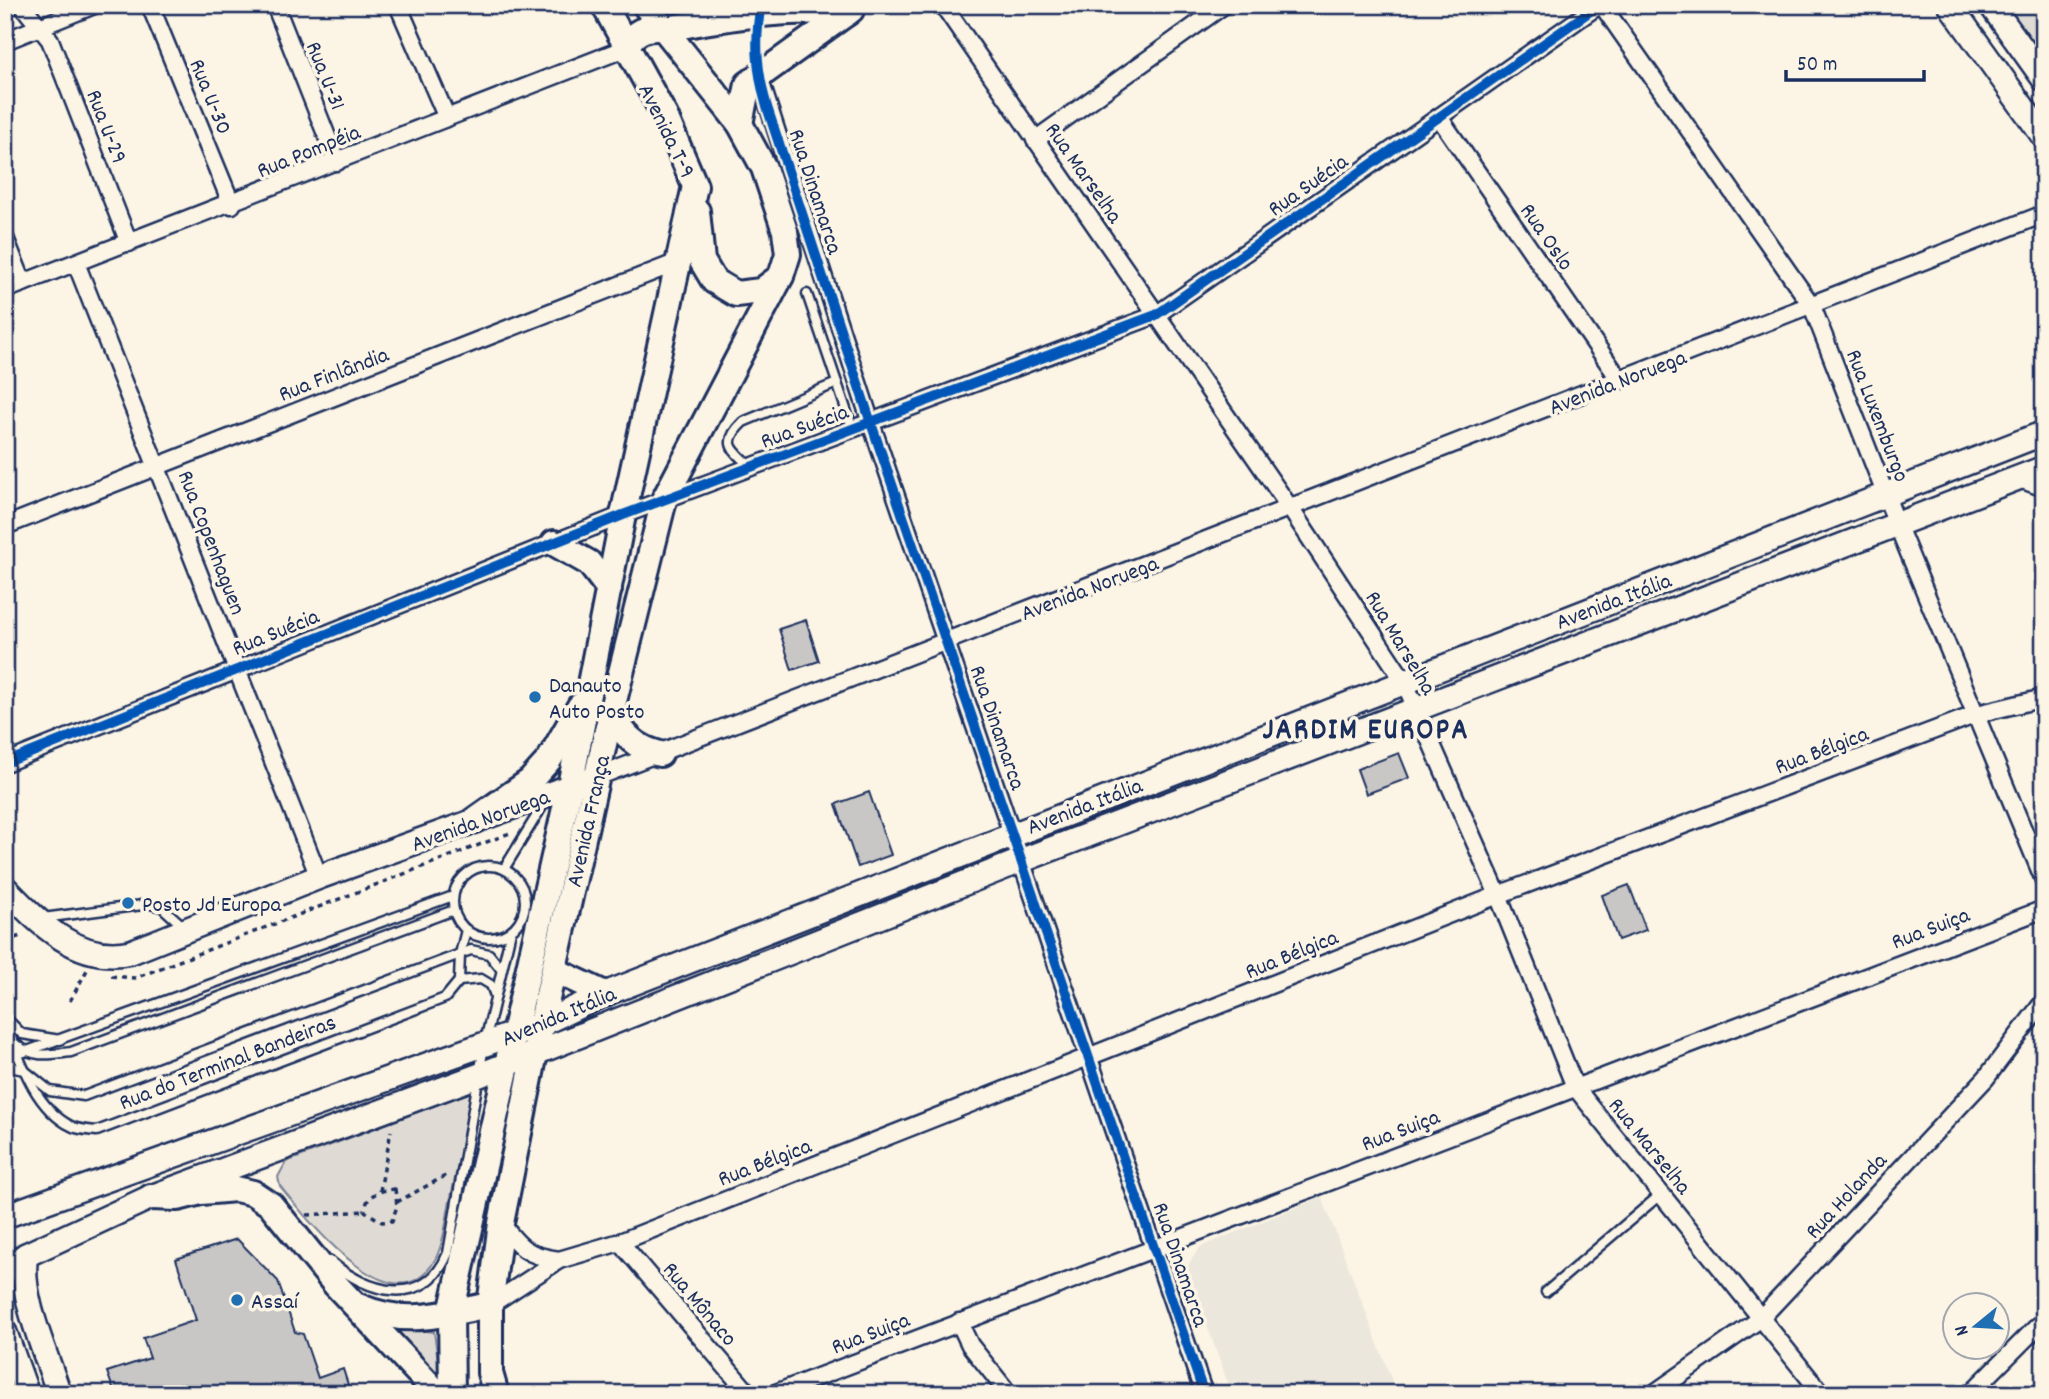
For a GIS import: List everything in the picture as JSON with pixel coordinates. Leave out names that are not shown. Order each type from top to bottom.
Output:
[{"type":"main road","name":"Avenida T-9","points":[[604,5],[665,116],[695,186],[678,262]]},
{"type":"main road","points":[[645,5],[740,124]]},
{"type":"main road","points":[[1950,5],[2044,137]]},
{"type":"main road","points":[[1991,5],[2044,79]]},
{"type":"main road","points":[[626,48],[642,30],[652,27],[666,29],[725,11],[851,9]]},
{"type":"main road","points":[[740,124],[748,84],[758,74],[851,9]]},
{"type":"main road","name":"Avenida França","points":[[496,1394],[490,1373],[490,1305],[501,1223],[534,1053],[611,713],[664,500],[781,276],[788,254],[779,210],[764,168],[740,124]]},
{"type":"main road","points":[[695,186],[702,261],[714,281],[736,294],[761,291],[781,276]]},
{"type":"main road","name":"Avenida França","points":[[452,1394],[450,1313],[512,1035],[560,790],[589,690],[623,515],[678,262]]},
{"type":"main road","name":"Avenida Itália","points":[[5,1216],[484,1046],[541,1024],[605,994],[1014,833],[2044,433]]},
{"type":"main road","name":"Avenida Itália","points":[[5,1270],[16,1250],[505,1065],[1023,860],[2044,468]]},
{"type":"main road","points":[[554,543],[590,563],[609,589]]},
{"type":"main road","points":[[473,821],[530,781],[548,760],[589,690]]},
{"type":"main road","points":[[611,713],[628,738],[645,750],[660,754]]},
{"type":"main road","name":"Avenida Noruega","points":[[32,926],[81,948],[114,956],[131,952],[319,877],[597,777]]},
{"type":"main road","points":[[5,888],[32,926]]},
{"type":"main road","points":[[554,970],[605,994]]},
{"type":"main road","points":[[151,1197],[177,1198],[201,1192],[236,1189],[253,1194],[288,1223],[353,1303],[438,1394]]},
{"type":"main road","points":[[16,1250],[24,1267],[28,1292],[59,1394]]},
{"type":"main road","points":[[353,1303],[379,1315],[403,1319],[490,1305]]},
{"type":"main road","points":[[5,1333],[27,1394]]},
{"type":"street","name":"Rua U-29","points":[[22,5],[50,40],[128,243]]},
{"type":"street","points":[[5,41],[94,5]]},
{"type":"street","name":"Rua U-30","points":[[150,5],[232,205]]},
{"type":"street","name":"Rua U-31","points":[[275,5],[337,162]]},
{"type":"street","points":[[398,5],[447,118]]},
{"type":"street","name":"Rua Marselha","points":[[943,5],[1290,508],[1405,681],[1498,895],[1575,1087],[1822,1394]]},
{"type":"street","points":[[1035,140],[1224,5]]},
{"type":"street","name":"Rua Suécia","points":[[5,763],[623,515],[1156,314],[1601,5]]},
{"type":"street","name":"Rua Luxemburgo","points":[[1601,5],[1812,306],[1897,524],[2044,880]]},
{"type":"street","name":"Rua Pompéia","points":[[5,290],[232,205],[626,48]]},
{"type":"street","name":"Rua Dinamarca","points":[[758,74],[871,423],[1091,1057],[1204,1394]]},
{"type":"street","name":"Rua Oslo","points":[[1438,117],[1620,380]]},
{"type":"street","name":"Avenida Noruega","points":[[597,777],[2044,214]]},
{"type":"street","points":[[5,238],[23,283]]},
{"type":"street","name":"Rua Finlândia","points":[[5,526],[678,262]]},
{"type":"street","name":"Rua Copenhaguen","points":[[76,263],[319,877]]},
{"type":"street","points":[[2017,478],[2044,488]]},
{"type":"street","name":"Rua Bélgica","points":[[490,1305],[559,1260],[620,1242],[1498,895],[1977,714],[2044,698]]},
{"type":"street","name":"Rua Suiça","points":[[772,1394],[2044,909]]},
{"type":"street","name":"Rua Holanda","points":[[1653,1394],[1760,1319],[1986,1078],[2044,1001]]},
{"type":"street","points":[[501,1223],[517,1244],[534,1257],[559,1260]]},
{"type":"street","name":"Rua Mônaco","points":[[620,1242],[748,1394]]},
{"type":"street","points":[[1970,1394],[2044,1320]]},
{"type":"street","points":[[959,1322],[970,1345],[1009,1394]]},
{"type":"lane","points":[[807,294],[853,430]]},
{"type":"lane","points":[[826,349],[844,342]]},
{"type":"lane","points":[[751,467],[733,451],[730,441],[732,432],[743,422],[837,383]]},
{"type":"lane","points":[[504,869],[560,790]]},
{"type":"lane","points":[[288,1223],[335,1265],[372,1287],[391,1292],[408,1289],[424,1283],[440,1271],[448,1253],[484,1046],[501,969],[511,931],[520,921],[525,898],[521,886],[504,869],[482,867],[462,878],[453,896],[454,910],[466,930],[489,939],[511,931]]},
{"type":"lane","name":"Rua do Terminal Bandeiras","points":[[5,1059],[453,896]]},
{"type":"lane","points":[[32,926],[150,904],[162,907],[187,930]]},
{"type":"lane","name":"Rua do Terminal Bandeiras","points":[[21,1053],[46,1056],[71,1052],[454,910]]},
{"type":"lane","points":[[466,930],[460,954],[459,981],[481,979],[491,985],[495,996]]},
{"type":"lane","name":"Rua do Terminal Bandeiras","points":[[5,1066],[24,1070],[50,1091],[84,1096],[471,950],[489,954],[501,969]]},
{"type":"lane","name":"Rua do Terminal Bandeiras","points":[[5,1034],[21,1053],[24,1070],[54,1115],[72,1127],[97,1131],[445,998],[459,981]]},
{"type":"lane","name":"Rua do Terminal Bandeiras","points":[[5,1019],[22,1034],[63,1040]]},
{"type":"lane","name":"Rua do Terminal Bandeiras","points":[[5,1019],[13,1042]]},
{"type":"lane","points":[[1546,1292],[1661,1194]]},
{"type":"path","points":[[5,942],[32,926]]},
{"type":"path","points":[[70,1001],[88,969]]},
{"type":"path","points":[[380,1191],[392,1124]]},
{"type":"path","points":[[397,1202],[463,1166]]},
{"type":"path","points":[[288,1223],[365,1211],[376,1220],[390,1222],[395,1217],[395,1189],[380,1191],[367,1201],[365,1211]]},
{"type":"shaded area","points":[[2003,5],[2035,5],[2044,12],[2044,61]]},
{"type":"shaded area","points":[[470,1092],[473,1095],[443,1239],[436,1258],[419,1278],[399,1283],[376,1277],[353,1263],[310,1222],[280,1186],[278,1177],[286,1162]]},
{"type":"shaded area","points":[[1322,1197],[1397,1394],[1232,1394],[1186,1268],[1200,1247]]},
{"type":"shaded area","points":[[389,1326],[434,1332],[442,1389]]},
{"type":"building","points":[[806,620],[819,661],[792,670],[779,629]]},
{"type":"building","points":[[1399,753],[1409,778],[1366,794],[1357,769]]},
{"type":"building","points":[[869,792],[891,855],[858,867],[836,804]]},
{"type":"building","points":[[1629,885],[1646,930],[1618,940],[1602,895]]},
{"type":"building","name":"Assaí","points":[[237,1239],[278,1281],[295,1332],[303,1334],[318,1378],[343,1369],[351,1394],[115,1394],[107,1372],[150,1358],[143,1338],[196,1320],[176,1259]]},
{"type":"cycle path","points":[[761,5],[758,57],[767,107],[871,423],[1204,1394]]},
{"type":"cycle path","points":[[5,763],[623,515],[1156,315],[1599,5]]},
{"type":"place","name":"Danauto Auto Posto","points":[[535,697]]},
{"type":"place","name":"Posto Jd Europa","points":[[128,903]]},
{"type":"place","name":"Assaí","points":[[237,1300]]},
{"type":"district","name":"JARDIM EUROPA","points":[[1366,728]]}]
